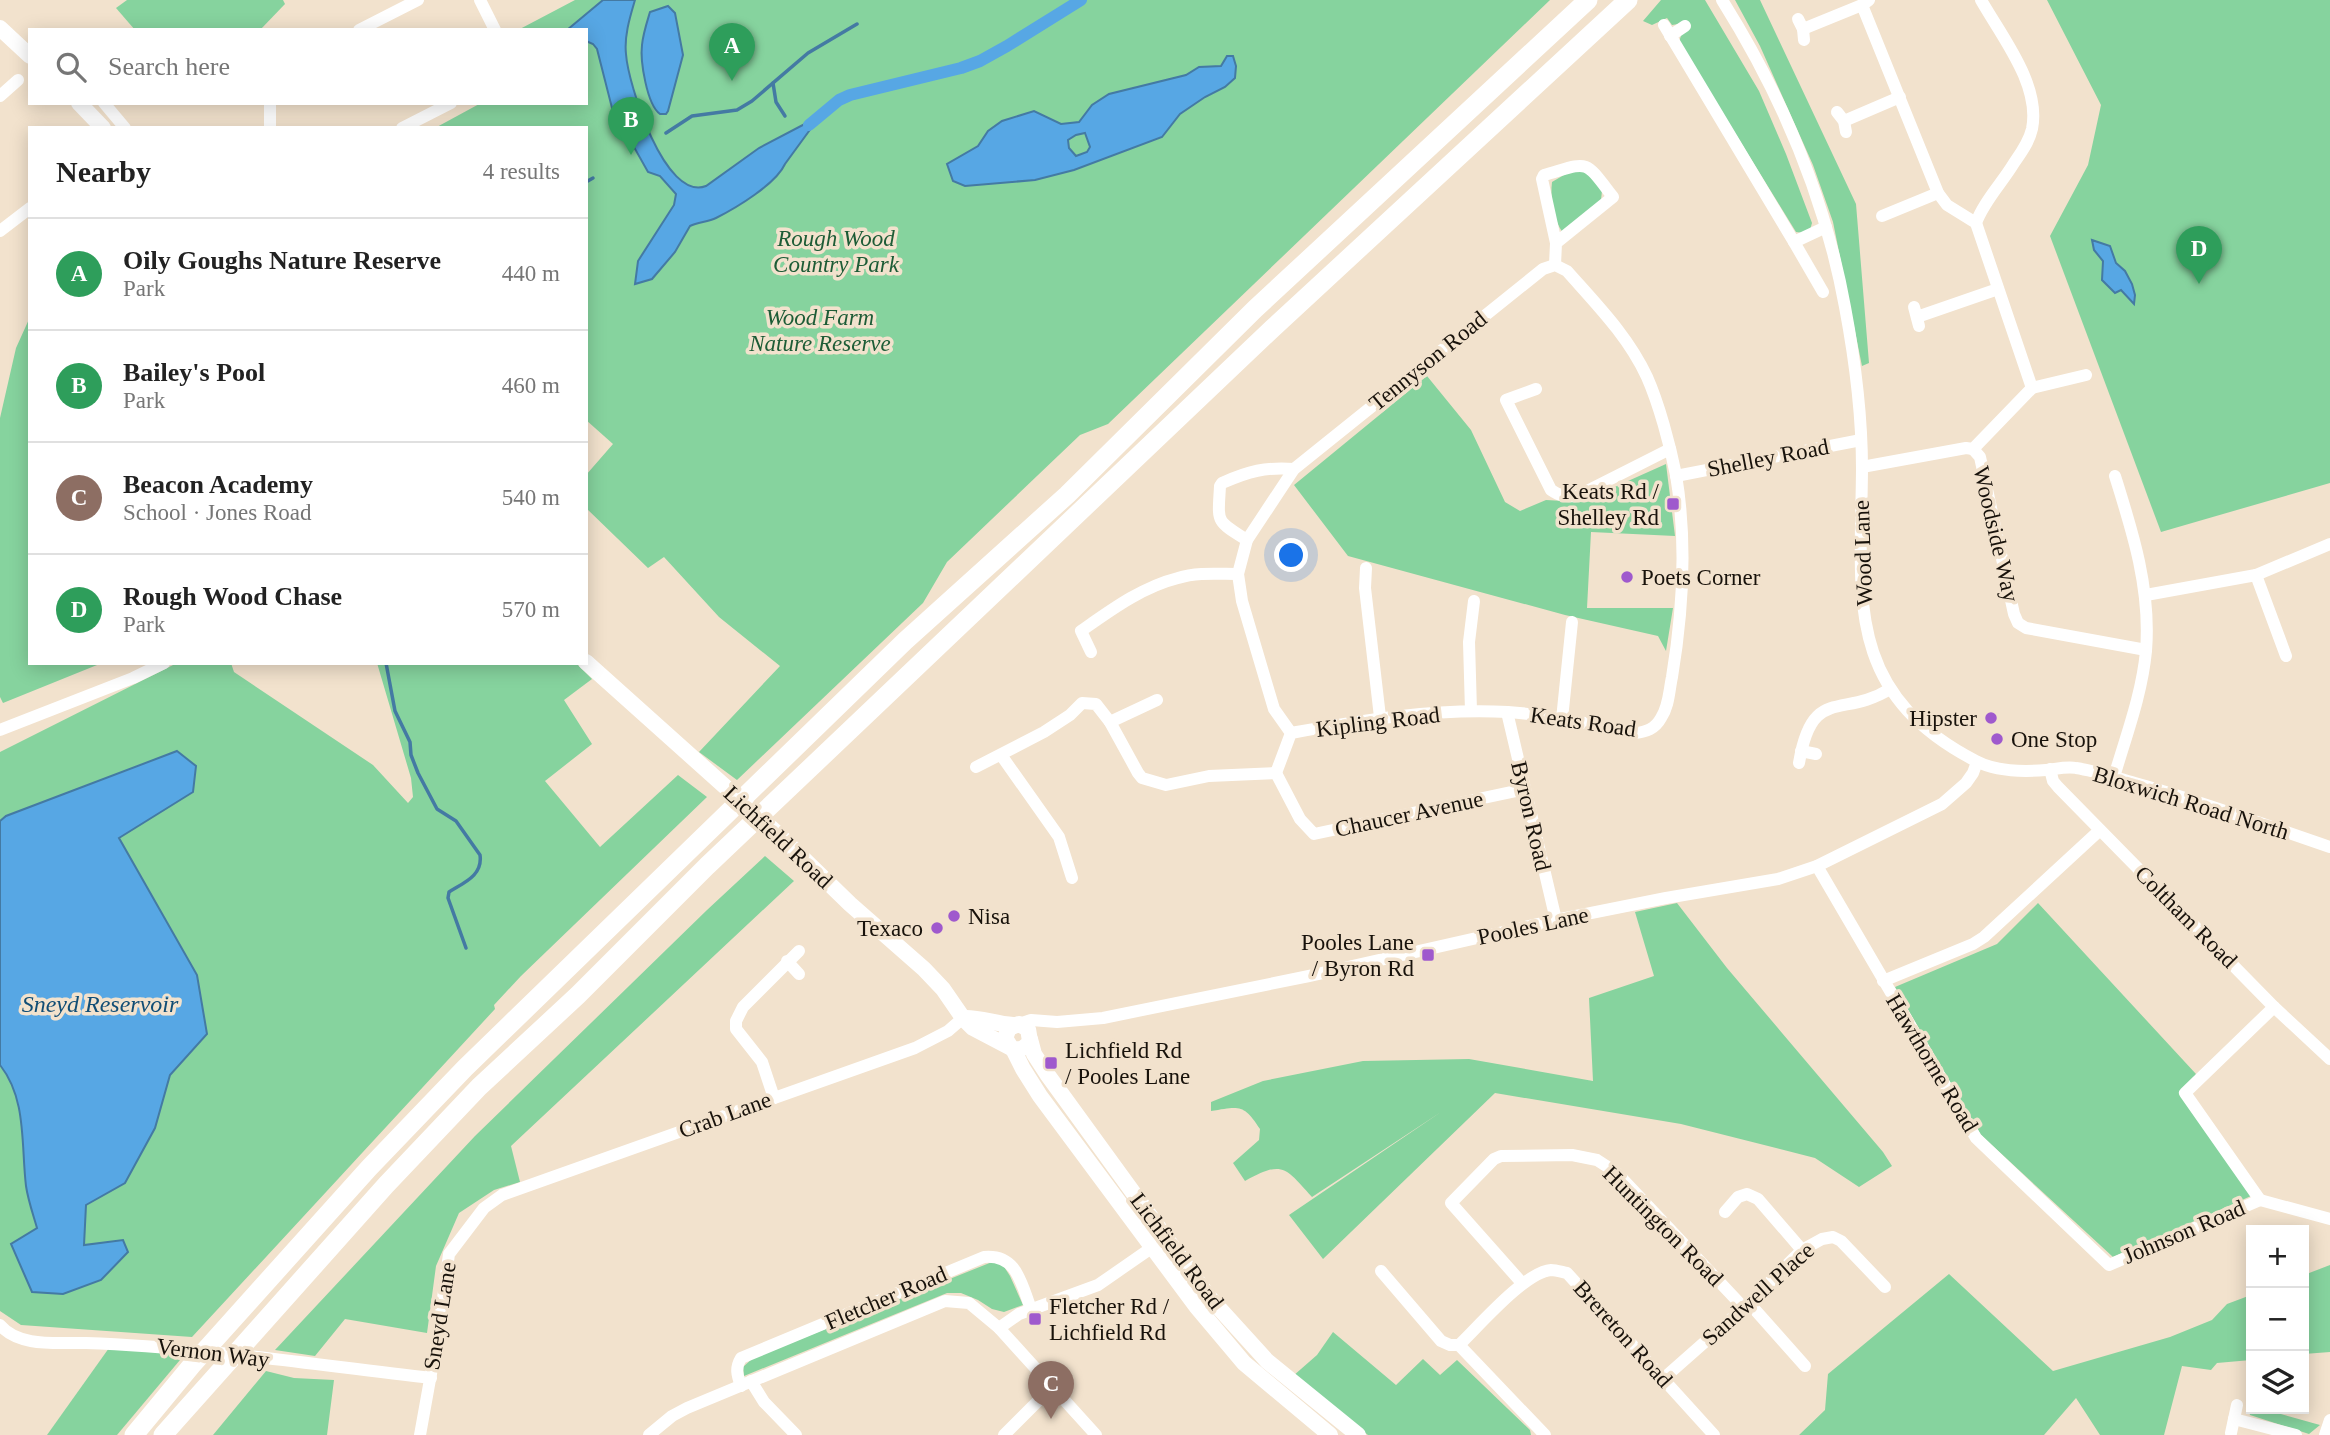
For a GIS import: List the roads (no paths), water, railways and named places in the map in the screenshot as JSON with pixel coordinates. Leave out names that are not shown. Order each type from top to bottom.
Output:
[{"type":"highway","points":[[134,1435],[192,1365],[369,1168],[465,1068],[905,641],[1067,495],[1255,309],[1588,0]]},
{"type":"highway","points":[[163,1435],[386,1185],[479,1087],[578,995],[784,792],[1273,328],[1628,0]]},
{"type":"main road","points":[[0,28],[28,53]]},
{"type":"main road","points":[[81,105],[101,126]]},
{"type":"main road","name":"Lichfield Road","points":[[588,664],[779,835],[849,904],[924,970],[943,989],[973,1028],[1011,1047],[1040,1096],[1196,1306],[1244,1363],[1330,1435]]},
{"type":"main road","points":[[963,1018],[979,1017],[996,1024],[1014,1025],[1026,1027],[1030,1038],[1023,1049],[1011,1047],[1006,1042],[1005,1034],[1014,1025]]},
{"type":"main road","name":"Lichfield Road","points":[[1030,1038],[1034,1054],[1047,1074],[1209,1297],[1258,1353],[1358,1435]]},
{"type":"street","points":[[363,28],[418,0]]},
{"type":"street","points":[[480,0],[494,28]]},
{"type":"street","name":"Wood Lane","points":[[1722,0],[1754,53],[1792,132],[1826,227],[1845,305],[1861,440],[1862,598],[1873,652],[1890,689],[1922,726],[1977,762],[2003,769],[2050,769]]},
{"type":"street","points":[[1982,0],[2023,74],[2034,105],[2031,132],[2026,145],[1979,214],[1976,223],[2032,388],[2086,375]]},
{"type":"street","points":[[1801,29],[1866,3],[1938,193],[1947,205],[1976,223]]},
{"type":"street","points":[[1685,26],[1667,31],[1823,292]]},
{"type":"street","points":[[0,96],[18,80]]},
{"type":"street","points":[[1842,122],[1900,97]]},
{"type":"street","points":[[106,105],[123,126]]},
{"type":"street","points":[[270,105],[270,126]]},
{"type":"street","points":[[406,126],[447,105]]},
{"type":"street","points":[[1556,243],[1613,197],[1591,168],[1582,164],[1544,175],[1542,179],[1561,268],[1625,337],[1648,379],[1676,476]]},
{"type":"street","points":[[1882,217],[1938,193]]},
{"type":"street","points":[[0,231],[28,210]]},
{"type":"street","points":[[1794,242],[1826,227]]},
{"type":"street","name":"Tennyson Road","points":[[1291,733],[1274,709],[1242,601],[1238,574],[1247,540],[1294,469],[1543,269],[1561,268]]},
{"type":"street","points":[[1917,317],[1998,289]]},
{"type":"street","name":"Woodside Way","points":[[2032,388],[1973,449],[1980,457],[2014,614],[2018,623],[2026,628],[2146,650]]},
{"type":"street","points":[[1536,389],[1506,400],[1551,489],[1559,495],[1577,496],[1670,449]]},
{"type":"street","name":"Shelley Road","points":[[1676,476],[1861,440]]},
{"type":"street","points":[[1861,467],[1973,449]]},
{"type":"street","points":[[1247,540],[1221,524],[1218,517],[1220,486],[1250,471],[1294,469]]},
{"type":"street","name":"Keats Road","points":[[1507,712],[1635,733],[1650,730],[1661,720],[1667,707],[1671,684],[1681,605],[1682,545],[1676,476]]},
{"type":"street","points":[[2114,777],[2136,704],[2146,650],[2146,594],[2136,541],[2115,476]]},
{"type":"street","points":[[2146,594],[2256,575],[2330,544]]},
{"type":"street","points":[[1366,568],[1364,588],[1380,717]]},
{"type":"street","points":[[1091,652],[1081,631],[1121,604],[1179,577],[1238,574]]},
{"type":"street","points":[[2256,575],[2286,656]]},
{"type":"street","points":[[1471,711],[1469,642],[1474,601]]},
{"type":"street","points":[[1562,719],[1572,622]]},
{"type":"street","points":[[0,730],[160,665]]},
{"type":"street","points":[[1816,754],[1800,757],[1806,732],[1821,712],[1871,699],[1890,689]]},
{"type":"street","points":[[1110,722],[1157,700]]},
{"type":"street","points":[[976,767],[1061,721],[1082,703],[1096,704],[1110,722],[1138,773],[1152,782],[1166,785],[1209,776],[1276,773]]},
{"type":"street","name":"Kipling Road","points":[[1276,773],[1291,733],[1380,717],[1471,711],[1507,712]]},
{"type":"street","name":"Byron Road","points":[[1507,712],[1556,920]]},
{"type":"street","points":[[1001,755],[1059,837],[1072,878]]},
{"type":"street","name":"Pooles Lane","points":[[1014,1025],[1031,1020],[1057,1022],[1103,1018],[1309,976],[1556,920],[1778,879],[1817,866],[1942,804],[1966,783],[1977,762]]},
{"type":"street","name":"Bloxwich Road North","points":[[2050,769],[2076,768],[2114,777],[2330,847]]},
{"type":"street","name":"Coltham Road","points":[[2050,769],[2053,781],[2058,787],[2274,1007],[2330,1059]]},
{"type":"street","name":"Chaucer Avenue","points":[[1276,773],[1300,819],[1314,834],[1525,789]]},
{"type":"street","points":[[1883,981],[1984,937],[2100,830]]},
{"type":"street","name":"Hawthorne Road","points":[[1817,866],[1976,1138],[2109,1265]]},
{"type":"street","points":[[774,1098],[762,1062],[736,1029],[736,1021],[743,1007],[799,951]]},
{"type":"street","points":[[787,961],[799,974]]},
{"type":"street","name":"Johnson Road","points":[[2260,1200],[2185,1093],[2274,1007]]},
{"type":"street","name":"Crab Lane","points":[[484,1208],[502,1195],[915,1048],[948,1031],[963,1018]]},
{"type":"street","name":"Pooles Lane","points":[[1030,1038],[1045,1026],[1057,1022]]},
{"type":"street","name":"Huntington Road","points":[[1522,1283],[1451,1203],[1494,1159],[1501,1156],[1572,1154],[1597,1160],[1617,1173],[1746,1305]]},
{"type":"street","points":[[1725,1212],[1738,1198],[1747,1194],[1758,1199],[1802,1251]]},
{"type":"street","name":"Johnson Road","points":[[2109,1265],[2260,1200],[2330,1219]]},
{"type":"street","name":"Sneyd Lane","points":[[420,1435],[449,1254],[484,1208]]},
{"type":"street","name":"Sandwell Place","points":[[1664,1378],[1802,1251],[1822,1239],[1833,1237],[1841,1241],[1885,1287]]},
{"type":"street","points":[[999,1328],[1031,1309],[1098,1285],[1166,1238]]},
{"type":"street","name":"Fletcher Road","points":[[746,1384],[737,1373],[741,1358],[984,1257],[998,1256],[1008,1261],[1017,1273],[1031,1309]]},
{"type":"street","name":"Brereton Road","points":[[1459,1345],[1522,1283],[1551,1270],[1567,1273],[1714,1435]]},
{"type":"street","points":[[1381,1271],[1441,1341],[1459,1345],[1545,1435]]},
{"type":"street","name":"Fletcher Road","points":[[649,1435],[672,1416],[687,1408],[945,1301],[969,1303],[999,1328],[1096,1435]]},
{"type":"street","points":[[1746,1305],[1805,1366]]},
{"type":"street","name":"Vernon Way","points":[[0,1325],[25,1341],[150,1345],[430,1378]]},
{"type":"street","points":[[746,1384],[796,1435]]},
{"type":"street","points":[[1004,1435],[1052,1387]]},
{"type":"street","points":[[2231,1433],[2237,1405]]},
{"type":"street","points":[[2234,1419],[2296,1435]]},
{"type":"street","points":[[2325,1435],[2330,1420]]},
{"type":"water","points":[[603,0],[635,0],[626,47],[634,90],[651,137],[663,159],[676,176],[691,186],[706,186],[759,148],[820,116],[773,179],[755,195],[724,214],[690,226],[675,252],[652,279],[635,284],[638,261],[674,205],[676,194],[660,176],[648,172],[612,108],[597,49],[588,42],[588,28],[569,28]]},
{"type":"water","points":[[668,6],[675,13],[683,55],[668,111],[666,114],[660,114],[651,102],[645,82],[642,45],[650,12]]},
{"type":"water","points":[[1227,56],[1233,56],[1235,78],[1180,114],[1162,137],[1074,170],[1035,180],[965,186],[953,181],[947,164],[978,146],[988,131],[1002,121],[1034,111],[1061,124],[1079,122],[1092,105],[1109,94],[1186,75],[1199,67],[1221,66]],"holes":[[[1085,133],[1090,147],[1087,152],[1076,156],[1069,148],[1068,140]]]},
{"type":"water","points":[[2092,240],[2110,246],[2116,263],[2125,271],[2132,284],[2134,304],[2121,290],[2115,293],[2102,280],[2103,261],[2094,250]]},
{"type":"water","name":"Sneyd Reservoir","points":[[177,751],[196,766],[193,792],[119,838],[197,975],[207,1034],[170,1075],[155,1128],[125,1183],[86,1205],[84,1245],[123,1240],[128,1252],[101,1280],[63,1294],[32,1292],[11,1244],[37,1228],[26,1186],[19,1107],[9,1078],[0,1065],[0,821],[6,816]]},
{"type":"waterway","points":[[809,125],[839,100],[850,95],[980,61],[1081,0]]},
{"type":"waterway","points":[[666,133],[692,116],[737,110],[752,101],[808,53],[857,24]]},
{"type":"waterway","points":[[773,83],[776,102],[785,116]]},
{"type":"waterway","points":[[588,181],[593,178]]},
{"type":"waterway","points":[[386,665],[395,711],[410,742],[411,755],[418,773],[437,809],[456,821],[480,855],[475,874],[449,892],[448,898],[466,948]]},
{"type":"place","name":"Oily Goughs Nature Reserve","points":[[732,81]]},
{"type":"place","name":"Bailey's Pool","points":[[631,155]]},
{"type":"place","name":"Rough Wood Chase","points":[[2199,284]]},
{"type":"place","name":"Keats Rd / Shelley Rd","points":[[1673,504]]},
{"type":"place","name":"Poets Corner","points":[[1627,577]]},
{"type":"place","name":"Hipster","points":[[1991,718]]},
{"type":"place","name":"One Stop","points":[[1997,739]]},
{"type":"place","name":"Nisa","points":[[954,916]]},
{"type":"place","name":"Texaco","points":[[937,928]]},
{"type":"place","name":"Pooles Lane / Byron Rd","points":[[1428,955]]},
{"type":"place","name":"Lichfield Rd / Pooles Lane","points":[[1051,1063]]},
{"type":"place","name":"Fletcher Rd / Lichfield Rd","points":[[1035,1319]]},
{"type":"place","name":"Beacon Academy","points":[[1051,1419]]},
{"type":"park label","name":"Rough Wood Country Park","points":[[836,251]]},
{"type":"park label","name":"Wood Farm Nature Reserve","points":[[820,330]]}]
